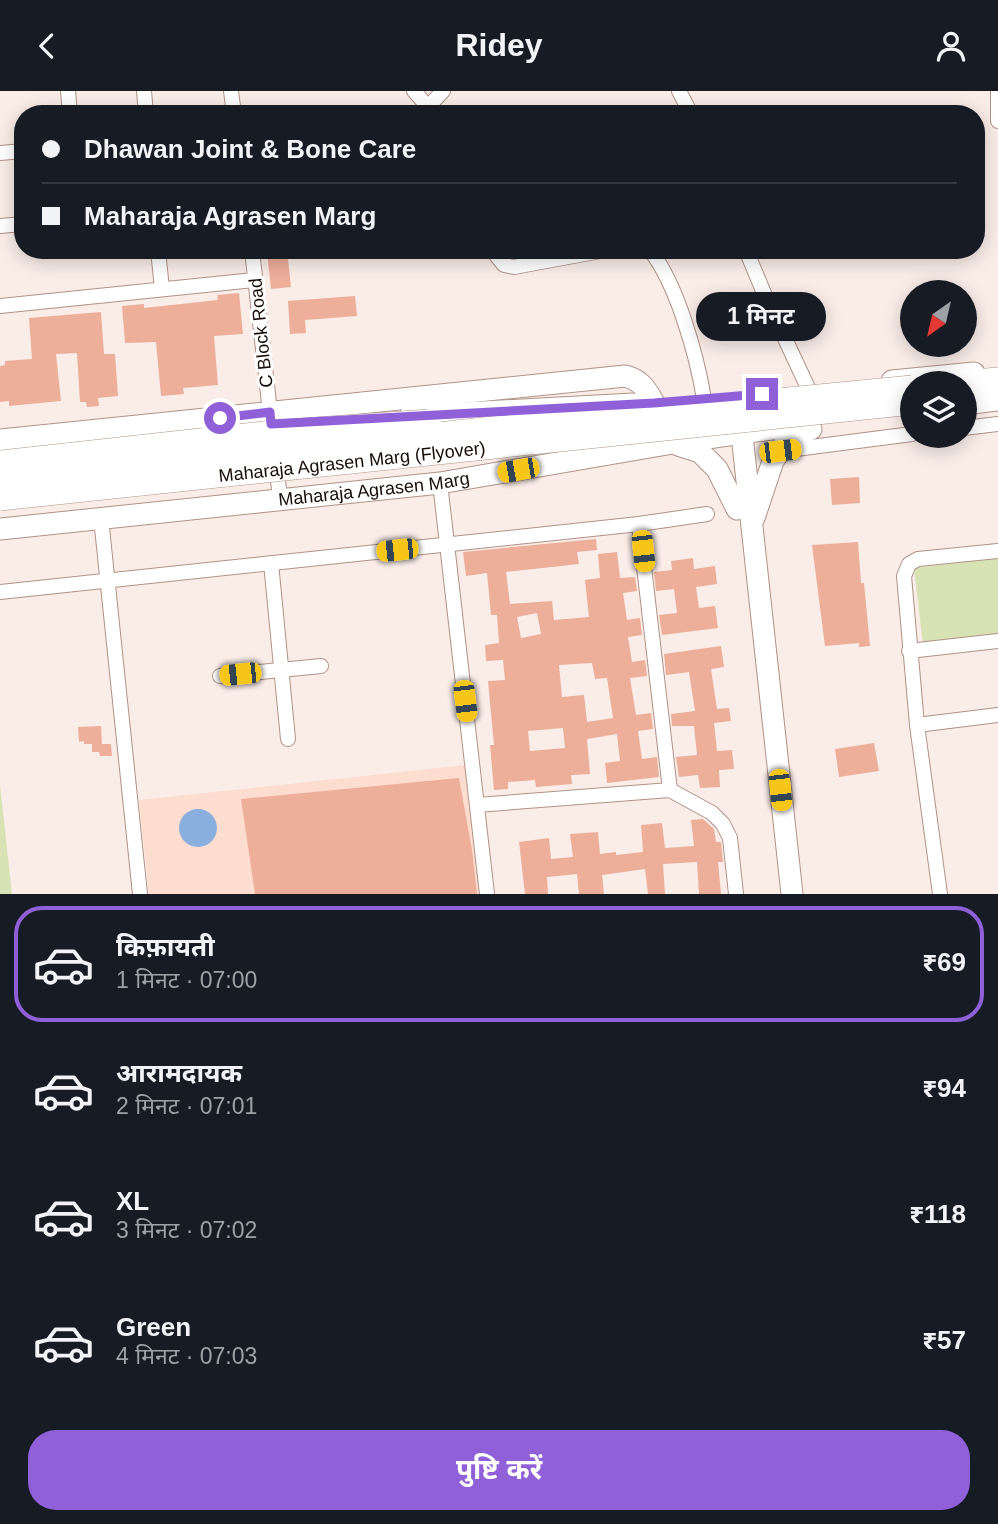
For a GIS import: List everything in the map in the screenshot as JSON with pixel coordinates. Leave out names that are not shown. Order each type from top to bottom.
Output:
[{"type":"main road","points":[[0,440],[270,418],[654,403],[998,370]]},
{"type":"main road","points":[[0,452],[625,376],[636,379],[643,385],[654,403]]},
{"type":"main road","points":[[977,381],[998,379]]},
{"type":"main road","name":"Maharaja Agrasen Marg (Flyover)","points":[[0,482],[492,428],[900,388]]},
{"type":"main road","points":[[977,396],[998,394]]},
{"type":"main road","points":[[977,402],[998,400]]},
{"type":"main road","name":"Maharaja Agrasen Marg (Flyover)","points":[[0,499],[900,404]]},
{"type":"main road","name":"Maharaja Agrasen Marg","points":[[0,529],[440,483],[673,443],[900,411]]},
{"type":"main road","points":[[0,461],[272,432],[421,421],[492,428]]},
{"type":"main road","points":[[752,526],[773,461],[786,442],[828,421]]},
{"type":"main road","points":[[736,435],[737,509],[779,894]]},
{"type":"main road","points":[[736,435],[752,526],[792,894]]},
{"type":"main road","points":[[0,513],[492,463],[560,440]]},
{"type":"main road","points":[[673,443],[700,451],[717,469],[737,509]]},
{"type":"street","points":[[430,105],[443,91]]},
{"type":"street","points":[[998,91],[998,121]]},
{"type":"street","points":[[159,259],[162,289]]},
{"type":"street","name":"C Block Road","points":[[253,259],[280,499]]},
{"type":"street","points":[[499,259],[504,265],[514,267],[557,259]]},
{"type":"street","points":[[656,259],[687,330],[697,361],[704,399]]},
{"type":"street","points":[[750,259],[809,390]]},
{"type":"street","points":[[0,306],[254,280]]},
{"type":"street","points":[[977,426],[998,423]]},
{"type":"street","points":[[780,451],[900,436]]},
{"type":"street","points":[[440,483],[487,894]]},
{"type":"street","points":[[0,592],[639,524],[708,514]]},
{"type":"street","points":[[101,519],[140,894]]},
{"type":"street","points":[[639,524],[670,790]]},
{"type":"street","points":[[940,894],[917,725],[904,576],[909,564],[918,559],[998,551]]},
{"type":"street","points":[[271,563],[288,739]]},
{"type":"street","points":[[909,651],[998,641]]},
{"type":"street","points":[[220,676],[321,666]]},
{"type":"street","points":[[917,725],[998,715]]},
{"type":"street","points":[[477,805],[670,790],[712,813],[723,824],[730,838],[736,894]]},
{"type":"shaded area","points":[[466,765],[481,894],[149,894],[139,800]]},
{"type":"green space","points":[[998,558],[998,637],[923,645],[914,568]]},
{"type":"green space","points":[[0,785],[12,894],[0,894]]},
{"type":"water","points":[[198,809],[212,814],[217,828],[212,842],[198,847],[184,842],[179,828],[184,814]]},
{"type":"building","points":[[268,259],[288,259],[291,287],[271,289]]},
{"type":"building","points":[[239,293],[243,334],[214,336],[218,385],[183,388],[184,394],[161,396],[156,342],[125,343],[122,306],[144,304],[144,308],[218,300],[217,295]]},
{"type":"building","points":[[355,296],[357,316],[305,320],[306,333],[290,334],[288,301]]},
{"type":"building","points":[[101,312],[104,354],[115,354],[118,396],[98,398],[99,406],[87,407],[86,402],[80,402],[77,353],[56,354],[61,401],[9,406],[9,401],[0,402],[0,366],[5,365],[5,361],[32,359],[29,318]]},
{"type":"building","points":[[859,477],[860,503],[832,505],[830,479]]},
{"type":"building","points":[[596,539],[597,550],[577,552],[579,564],[506,572],[510,604],[552,601],[554,620],[589,617],[585,580],[600,578],[598,554],[617,552],[620,578],[635,577],[637,591],[623,593],[627,620],[640,618],[642,635],[628,637],[632,662],[645,660],[647,676],[630,678],[636,715],[651,713],[653,729],[638,731],[642,759],[657,757],[659,777],[607,783],[605,763],[620,761],[617,734],[587,739],[590,774],[571,775],[572,784],[536,787],[535,780],[508,782],[508,789],[494,790],[490,745],[494,745],[488,681],[505,680],[503,660],[486,661],[485,645],[499,643],[497,615],[491,615],[487,573],[466,576],[463,552]],"holes":[[[537,613],[541,634],[521,638],[517,617]],[[592,663],[595,679],[607,678],[613,718],[587,722],[584,695],[562,697],[559,665]],[[563,728],[565,748],[530,751],[528,731]]]},
{"type":"building","points":[[858,542],[870,646],[859,647],[859,643],[825,646],[812,545]]},
{"type":"building","points":[[693,558],[694,569],[715,566],[717,584],[696,587],[699,608],[715,606],[718,628],[662,635],[659,615],[677,613],[674,589],[656,591],[654,572],[672,570],[671,561]]},
{"type":"building","points":[[721,646],[724,667],[711,669],[717,709],[729,708],[731,721],[714,723],[717,751],[732,750],[734,769],[719,770],[720,787],[700,788],[698,775],[679,777],[676,757],[697,755],[694,726],[672,726],[671,714],[695,711],[689,672],[666,675],[664,654]]},
{"type":"building","points":[[101,726],[102,744],[111,744],[112,756],[100,756],[99,752],[92,752],[92,744],[79,742],[78,727]]},
{"type":"building","points":[[874,743],[879,771],[839,777],[835,749]]},
{"type":"building","points":[[459,778],[477,894],[255,894],[241,799]]},
{"type":"building","points":[[703,819],[714,829],[716,842],[721,842],[723,862],[718,862],[721,894],[699,894],[697,862],[663,864],[665,894],[648,894],[645,869],[602,875],[604,894],[579,894],[577,874],[547,877],[548,894],[525,894],[519,842],[549,838],[551,859],[573,857],[570,834],[598,832],[600,854],[643,852],[641,825],[662,823],[665,848],[694,846],[691,820]]},
{"type":"route","points":[[220,418],[270,412],[271,424],[654,403],[762,394]]}]
